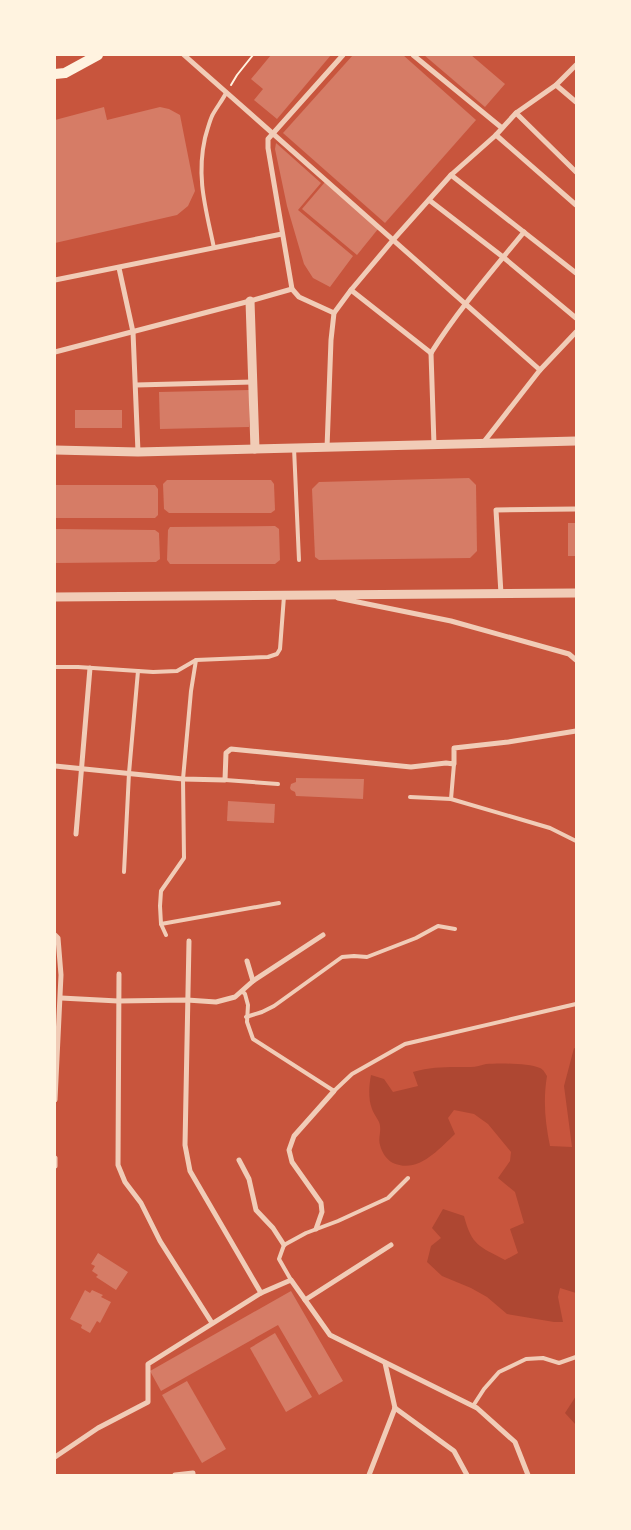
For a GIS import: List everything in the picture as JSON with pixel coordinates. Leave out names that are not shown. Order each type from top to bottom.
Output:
[{"type":"main road","points":[[55,74],[65,73],[98,55]]},
{"type":"street","points":[[184,55],[540,370]]},
{"type":"street","points":[[334,313],[299,297],[292,289],[268,139],[343,55]]},
{"type":"street","points":[[413,55],[502,128]]},
{"type":"street","points":[[327,448],[331,340],[334,313],[393,240],[452,175],[496,135],[516,113],[556,85],[576,64]]},
{"type":"street","points":[[556,85],[576,102]]},
{"type":"street","points":[[516,113],[576,172]]},
{"type":"street","points":[[496,135],[576,205]]},
{"type":"street","points":[[452,175],[576,273]]},
{"type":"street","points":[[429,200],[503,257],[576,318]]},
{"type":"street","points":[[434,445],[431,353],[465,304],[524,232]]},
{"type":"street","points":[[55,280],[282,234]]},
{"type":"street","points":[[119,268],[133,332],[138,452]]},
{"type":"street","points":[[55,352],[292,289]]},
{"type":"street","points":[[351,290],[431,353]]},
{"type":"street","points":[[250,301],[255,449]]},
{"type":"street","points":[[482,444],[540,370],[576,332]]},
{"type":"street","points":[[136,384],[253,382]]},
{"type":"street","points":[[55,450],[138,452],[576,441]]},
{"type":"street","points":[[501,594],[496,510],[576,510]]},
{"type":"street","points":[[55,597],[576,594]]},
{"type":"street","points":[[326,595],[451,620],[576,656]]},
{"type":"street","points":[[569,654],[576,660]]},
{"type":"street","points":[[76,834],[90,668]]},
{"type":"street","points":[[55,766],[183,779],[225,780],[226,753],[231,748],[412,767],[446,763],[454,764],[454,748],[576,732]]},
{"type":"street","points":[[55,935],[58,938],[58,984],[61,998],[55,1100]]},
{"type":"street","points":[[61,998],[118,1001],[187,1000],[216,1002],[235,997],[253,981],[323,935]]},
{"type":"street","points":[[188,941],[185,1145],[190,1171],[261,1293]]},
{"type":"street","points":[[247,961],[253,981]]},
{"type":"street","points":[[119,974],[118,1165],[125,1182],[140,1203],[160,1240],[212,1323]]},
{"type":"street","points":[[316,1229],[322,1212],[321,1203],[292,1162],[289,1150],[294,1136],[334,1091]]},
{"type":"street","points":[[55,1158],[55,1166]]},
{"type":"street","points":[[238,1160],[249,1179],[256,1210],[272,1228],[284,1246]]},
{"type":"street","points":[[305,1300],[391,1246]]},
{"type":"street","points":[[55,1457],[98,1428],[148,1402],[148,1364],[261,1293],[291,1280],[330,1335],[473,1406],[515,1442],[528,1475]]},
{"type":"street","points":[[369,1475],[395,1408],[384,1363]]},
{"type":"street","points":[[395,1408],[454,1451],[467,1475]]},
{"type":"street","points":[[175,1475],[192,1473],[193,1475]]},
{"type":"lane","points":[[214,248],[202,193],[201,162],[211,117],[226,93]]},
{"type":"lane","points":[[294,448],[299,560]]},
{"type":"lane","points":[[55,667],[177,671],[196,660],[268,657],[277,654],[280,649],[284,596]]},
{"type":"lane","points":[[166,935],[162,924],[161,891],[184,858],[183,779],[191,691],[196,660]]},
{"type":"lane","points":[[124,872],[129,773],[138,671]]},
{"type":"lane","points":[[451,799],[454,764]]},
{"type":"lane","points":[[225,780],[278,784]]},
{"type":"lane","points":[[410,797],[451,799],[550,828],[576,840]]},
{"type":"lane","points":[[162,924],[279,903]]},
{"type":"lane","points":[[246,1017],[274,1006],[342,957],[367,957],[416,938],[438,926],[455,929]]},
{"type":"lane","points":[[242,991],[245,994],[248,1005],[246,1017],[248,1030],[253,1039],[334,1091],[352,1074],[405,1044],[576,1004]]},
{"type":"lane","points":[[291,1280],[279,1259],[284,1246],[316,1229],[388,1198],[408,1178]]},
{"type":"lane","points":[[473,1406],[484,1389],[499,1372],[526,1359],[543,1358],[559,1362],[576,1357]]},
{"type":"path","points":[[226,93],[236,75],[253,55]]},
{"type":"shaded area","points":[[574,1048],[576,1049],[576,1293],[560,1288],[558,1297],[563,1322],[554,1322],[507,1314],[487,1297],[442,1276],[427,1262],[431,1246],[441,1238],[432,1228],[443,1209],[464,1216],[470,1234],[483,1248],[505,1260],[518,1253],[510,1229],[524,1223],[515,1192],[498,1178],[510,1161],[511,1152],[488,1124],[474,1114],[454,1110],[448,1118],[455,1134],[435,1153],[419,1163],[411,1165],[402,1166],[393,1163],[383,1153],[381,1148],[379,1140],[380,1124],[371,1105],[369,1088],[371,1075],[384,1079],[393,1092],[418,1086],[413,1072],[428,1069],[473,1067],[486,1064],[535,1066],[540,1068],[547,1076],[545,1111],[550,1146],[572,1147],[564,1086]]},
{"type":"shaded area","points":[[576,1396],[576,1425],[565,1413]]},
{"type":"building","points":[[271,55],[331,55],[277,119],[254,100],[263,89],[251,79]]},
{"type":"building","points":[[353,55],[403,55],[476,120],[385,223],[283,133]]},
{"type":"building","points":[[424,55],[471,55],[505,84],[485,107]]},
{"type":"building","points":[[104,107],[107,120],[160,107],[180,115],[195,191],[188,206],[177,215],[55,243],[55,120]]},
{"type":"building","points":[[276,143],[321,183],[298,210],[353,256],[330,287],[313,278],[304,264],[287,206],[275,149]]},
{"type":"building","points":[[325,182],[378,229],[357,255],[302,209]]},
{"type":"building","points":[[249,390],[249,427],[160,429],[159,392]]},
{"type":"building","points":[[75,410],[122,410],[122,428],[75,428]]},
{"type":"building","points":[[469,478],[476,485],[477,551],[470,558],[319,560],[315,557],[312,489],[319,482]]},
{"type":"building","points":[[167,480],[271,480],[274,484],[275,510],[271,513],[169,513],[164,509],[163,484]]},
{"type":"building","points":[[55,485],[155,485],[158,489],[158,515],[155,518],[55,518]]},
{"type":"building","points":[[568,523],[576,523],[576,556],[568,556]]},
{"type":"building","points":[[275,526],[279,529],[280,560],[275,564],[170,564],[167,560],[168,530],[170,527]]},
{"type":"building","points":[[56,529],[155,530],[159,533],[160,559],[156,562],[56,563]]},
{"type":"building","points":[[296,778],[364,779],[363,799],[296,796],[295,792],[290,788],[291,784],[296,782]]},
{"type":"building","points":[[228,801],[275,804],[274,823],[227,821]]},
{"type":"building","points":[[98,1253],[128,1272],[116,1290],[96,1277],[98,1275],[92,1271],[95,1266],[91,1264]]},
{"type":"building","points":[[85,1290],[90,1293],[92,1290],[103,1295],[101,1297],[111,1302],[100,1323],[97,1321],[90,1333],[81,1328],[82,1325],[70,1319]]},
{"type":"building","points":[[291,1291],[343,1381],[319,1395],[278,1325],[161,1391],[150,1371]]},
{"type":"building","points":[[275,1333],[312,1397],[286,1412],[250,1348]]},
{"type":"building","points":[[187,1381],[226,1449],[202,1463],[162,1395]]}]
